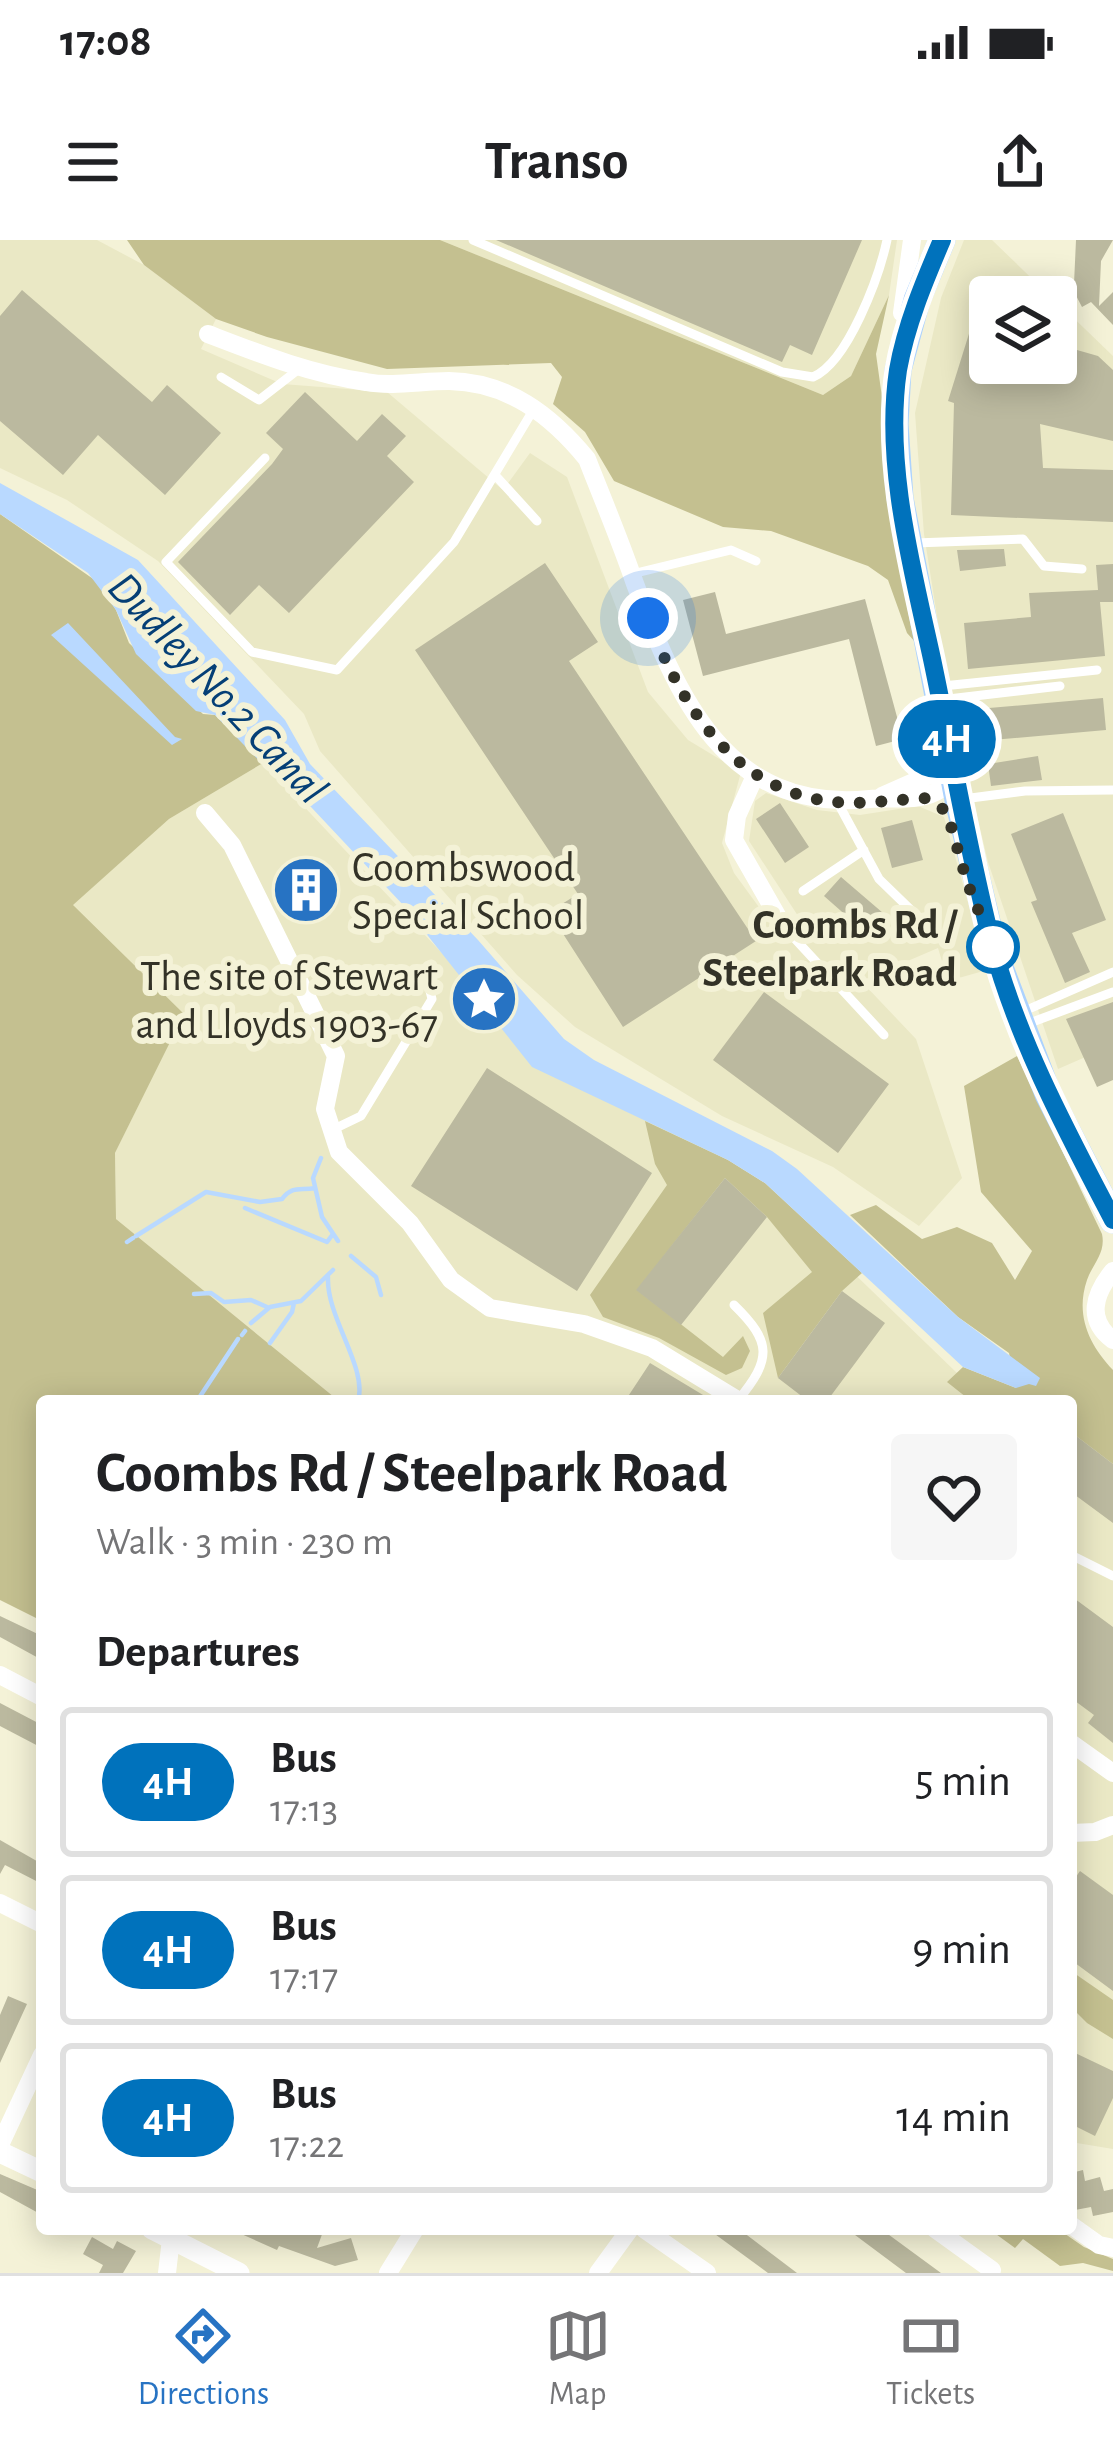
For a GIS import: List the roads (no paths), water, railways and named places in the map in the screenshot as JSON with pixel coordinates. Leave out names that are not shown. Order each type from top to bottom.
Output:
[{"type":"main road","points":[[942,240],[916,300],[898,370],[897,400],[900,498],[938,693],[944,786],[967,882],[1019,1020],[1048,1094],[1113,1220]]},
{"type":"main road","points":[[922,613],[940,735]]},
{"type":"street","points":[[897,400],[892,356],[911,268],[912,240]]},
{"type":"street","points":[[202,332],[299,369],[371,383],[454,381],[500,390],[536,407],[587,459],[659,650],[694,716],[755,776],[795,793],[838,802],[944,786]]},
{"type":"street","points":[[755,776],[736,816],[734,840],[782,926]]},
{"type":"street","points":[[878,798],[944,786]]},
{"type":"street","points":[[205,813],[232,845],[336,1057],[325,1109],[339,1153],[392,1202],[451,1280],[490,1308],[584,1324],[652,1348],[730,1395]]},
{"type":"street","points":[[1113,1271],[1096,1297],[1096,1316],[1102,1332],[1113,1340]]},
{"type":"street","points":[[1113,1330],[1113,1340]]},
{"type":"street","points":[[0,1676],[36,1694]]},
{"type":"street","points":[[1077,1746],[1113,1773]]},
{"type":"street","points":[[1077,1833],[1113,1825]]},
{"type":"street","points":[[0,1903],[36,1921]]},
{"type":"street","points":[[36,2068],[0,2148],[36,2169]]},
{"type":"street","points":[[1077,2229],[1099,2245],[1113,2248]]},
{"type":"street","points":[[162,2235],[169,2273]]},
{"type":"street","points":[[164,2235],[238,2273]]},
{"type":"street","points":[[388,2273],[411,2235]]},
{"type":"street","points":[[598,2273],[626,2235]]},
{"type":"street","points":[[943,2235],[992,2270]]},
{"type":"street","points":[[672,2237],[707,2273]]},
{"type":"street","points":[[169,2273],[195,2250]]},
{"type":"lane","points":[[472,240],[782,372],[814,377],[836,362],[880,271],[887,240]]},
{"type":"lane","points":[[220,377],[259,400],[299,369]]},
{"type":"lane","points":[[265,458],[166,562],[252,652],[337,670],[454,542],[536,407]]},
{"type":"lane","points":[[495,476],[537,521]]},
{"type":"lane","points":[[909,543],[1023,539],[1044,566],[1082,569]]},
{"type":"lane","points":[[632,574],[731,550],[756,561]]},
{"type":"lane","points":[[938,693],[1097,670]]},
{"type":"lane","points":[[938,693],[1060,686]]},
{"type":"lane","points":[[944,786],[1113,790]]},
{"type":"lane","points":[[838,802],[879,879],[946,944]]},
{"type":"lane","points":[[803,892],[864,850]]},
{"type":"lane","points":[[782,926],[884,1036]]},
{"type":"lane","points":[[1019,1020],[1113,972]]},
{"type":"lane","points":[[329,1130],[362,1116],[432,999],[430,991]]},
{"type":"lane","points":[[1019,1020],[1113,992]]},
{"type":"lane","points":[[734,1305],[761,1334],[764,1349],[755,1380],[742,1395]]},
{"type":"lane","points":[[1077,1558],[1113,1576]]},
{"type":"water","name":"Dudley No.2 Canal","points":[[0,483],[138,560],[285,720],[310,764],[478,940],[564,1039],[594,1060],[772,1151],[797,1169],[958,1317],[1040,1378],[1036,1386],[1016,1388],[963,1367],[765,1183],[728,1160],[532,1067],[405,907],[311,807],[304,807],[215,715],[196,711],[136,654],[116,610],[88,573],[0,514]]},
{"type":"water","points":[[68,623],[182,739],[172,745],[51,635]]},
{"type":"waterway","points":[[321,1158],[313,1178],[322,1217],[338,1241]]},
{"type":"waterway","points":[[136,1236],[206,1192],[260,1202],[315,1188]]},
{"type":"waterway","points":[[245,1208],[327,1242],[333,1234]]},
{"type":"waterway","points":[[127,1242],[133,1238]]},
{"type":"waterway","points":[[351,1256],[376,1277],[381,1295]]},
{"type":"waterway","points":[[251,1323],[270,1307],[301,1301],[333,1270]]},
{"type":"waterway","points":[[328,1277],[333,1309],[357,1373],[358,1395]]},
{"type":"waterway","points":[[194,1294],[211,1293],[224,1302],[251,1300],[267,1307]]},
{"type":"waterway","points":[[270,1343],[294,1303]]},
{"type":"waterway","points":[[242,1335],[245,1331]]},
{"type":"waterway","points":[[201,1395],[238,1339]]},
{"type":"place","name":"Coombswood Special School","points":[[306,890]]},
{"type":"place","name":"Coombs Rd / Steelpark Road","points":[[993,947]]},
{"type":"place","name":"The site of Stewart and Lloyds 1903-67","points":[[484,999]]}]
